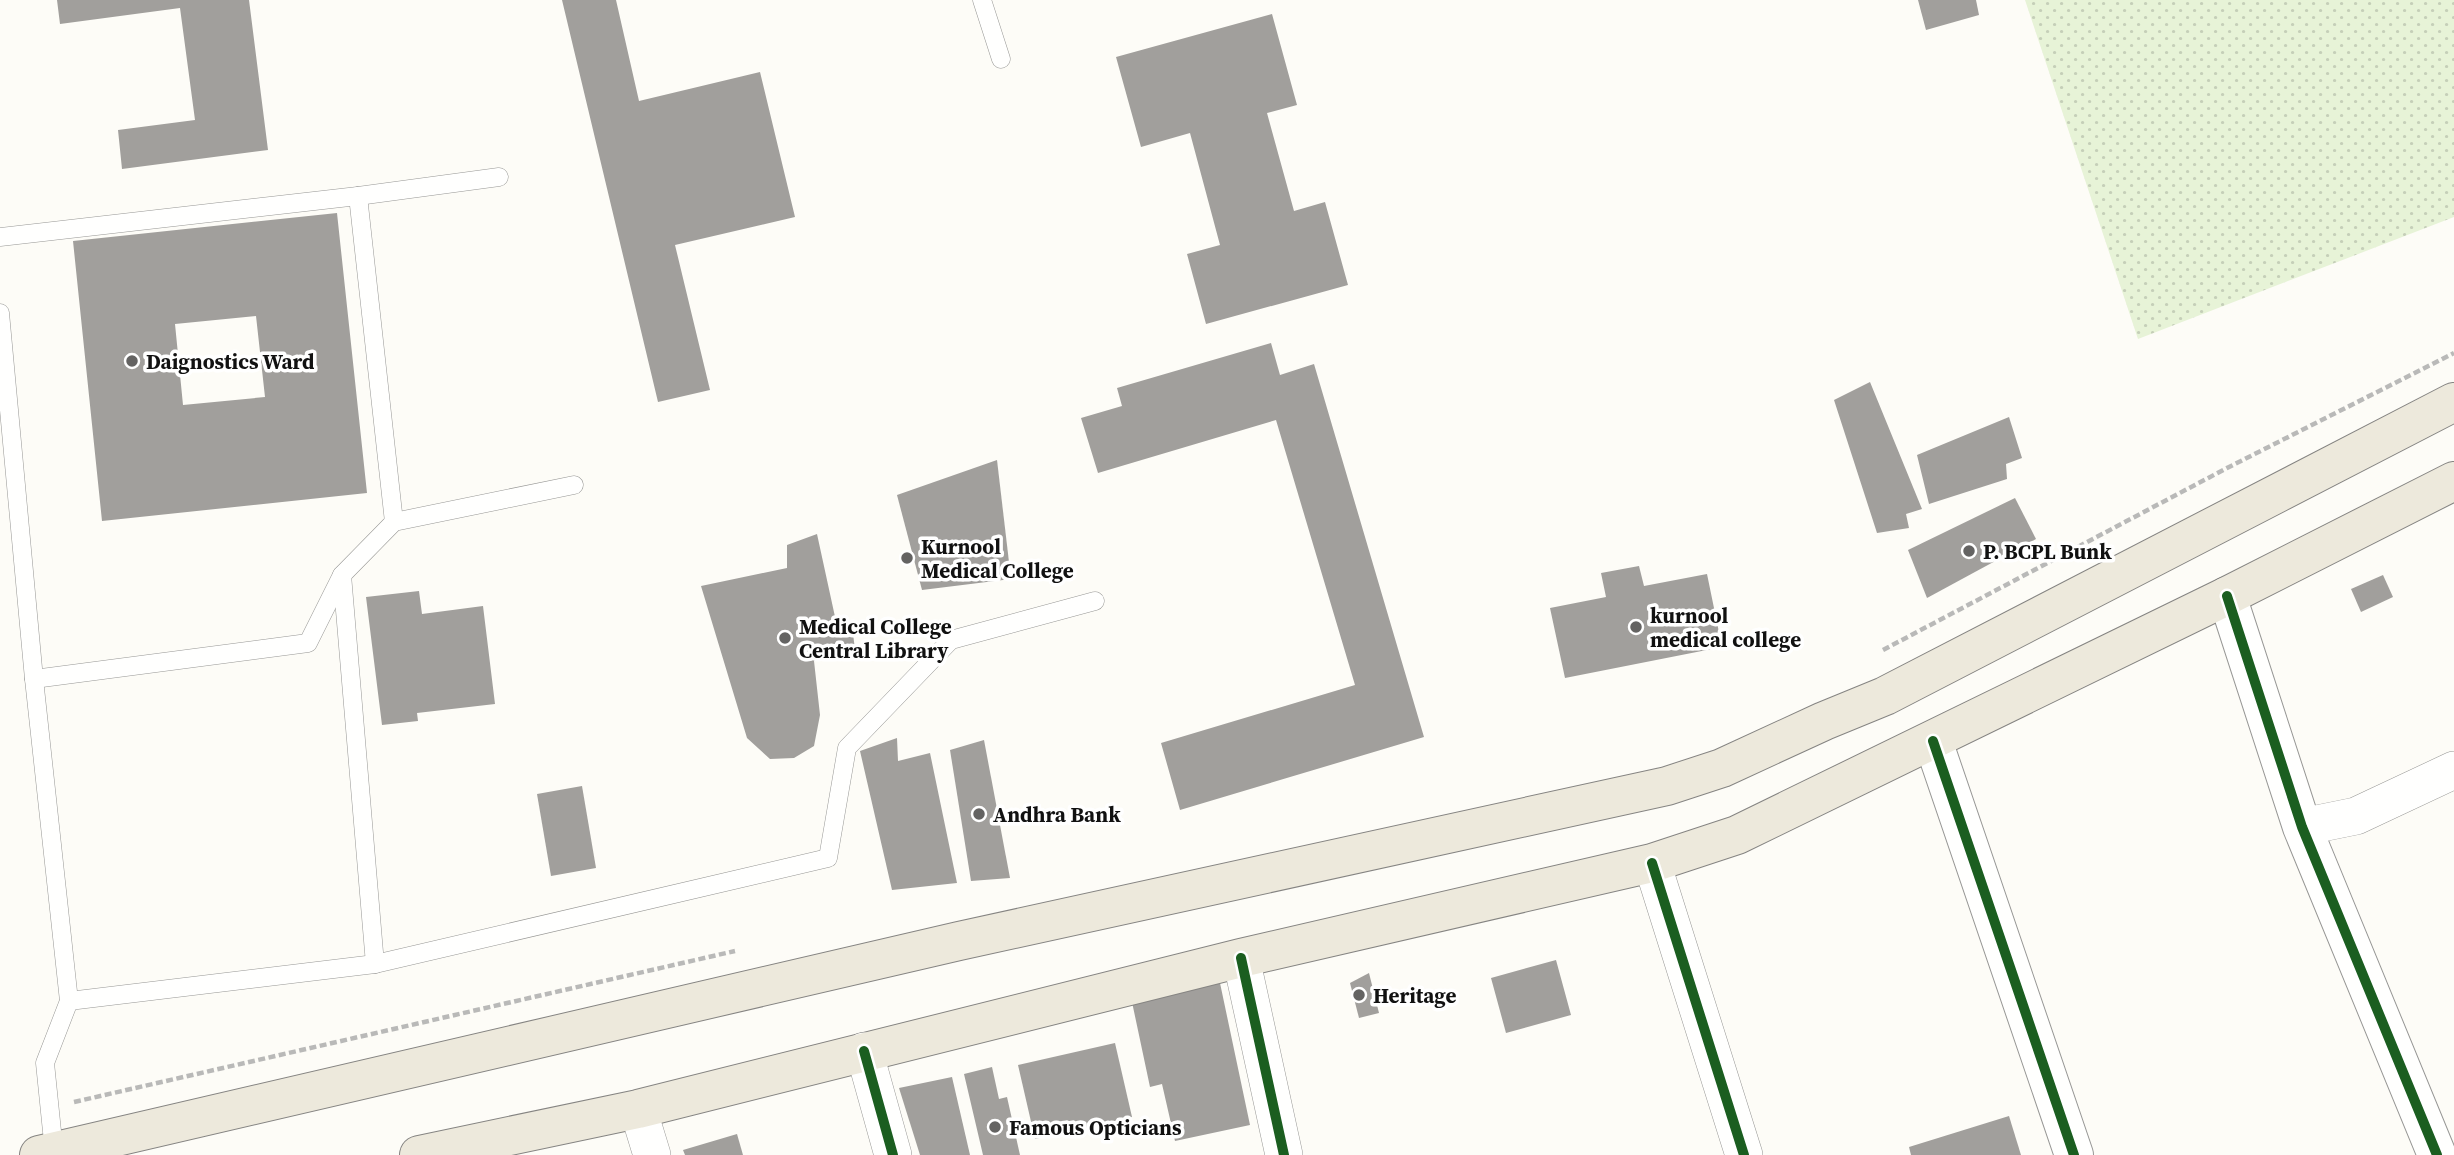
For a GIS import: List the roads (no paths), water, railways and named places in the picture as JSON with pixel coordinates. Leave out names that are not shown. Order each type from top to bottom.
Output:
[{"type":"main road","points":[[47,1153],[959,941],[1667,786],[1722,768],[1907,685],[2454,402]]},
{"type":"main road","points":[[419,1155],[638,1108],[1241,958],[1652,863],[1737,835],[2227,596],[2454,481]]},
{"type":"main road","points":[[1907,685],[1933,741]]},
{"type":"street","points":[[2227,596],[2302,827],[2434,1149]]},
{"type":"street","points":[[1933,741],[2074,1155]]},
{"type":"street","points":[[2302,827],[2356,816],[2454,770]]},
{"type":"street","points":[[1652,863],[1744,1155]]},
{"type":"street","points":[[1241,958],[1284,1155]]},
{"type":"street","points":[[864,1051],[892,1155]]},
{"type":"street","points":[[638,1108],[652,1155]]},
{"type":"lane","points":[[982,0],[1001,59]]},
{"type":"lane","points":[[0,237],[499,177]]},
{"type":"lane","points":[[358,196],[394,522]]},
{"type":"lane","points":[[0,313],[34,679],[69,1001],[45,1063],[50,1108],[47,1153]]},
{"type":"lane","points":[[34,679],[308,643],[342,575],[394,522],[574,485]]},
{"type":"lane","points":[[342,575],[375,964]]},
{"type":"lane","points":[[69,1001],[375,964],[828,858],[847,748],[951,640],[1095,601]]},
{"type":"place","name":"Daignostics Ward","points":[[132,361]]},
{"type":"place","name":"P. BCPL Bunk","points":[[1969,551]]},
{"type":"place","name":"Kurnool Medical College","points":[[907,558]]},
{"type":"place","name":"kurnool medical college","points":[[1636,627]]},
{"type":"place","name":"Medical College Central Library","points":[[785,638]]},
{"type":"place","name":"Andhra Bank","points":[[979,814]]},
{"type":"place","name":"Heritage","points":[[1359,995]]},
{"type":"place","name":"Famous Opticians","points":[[995,1127]]}]
